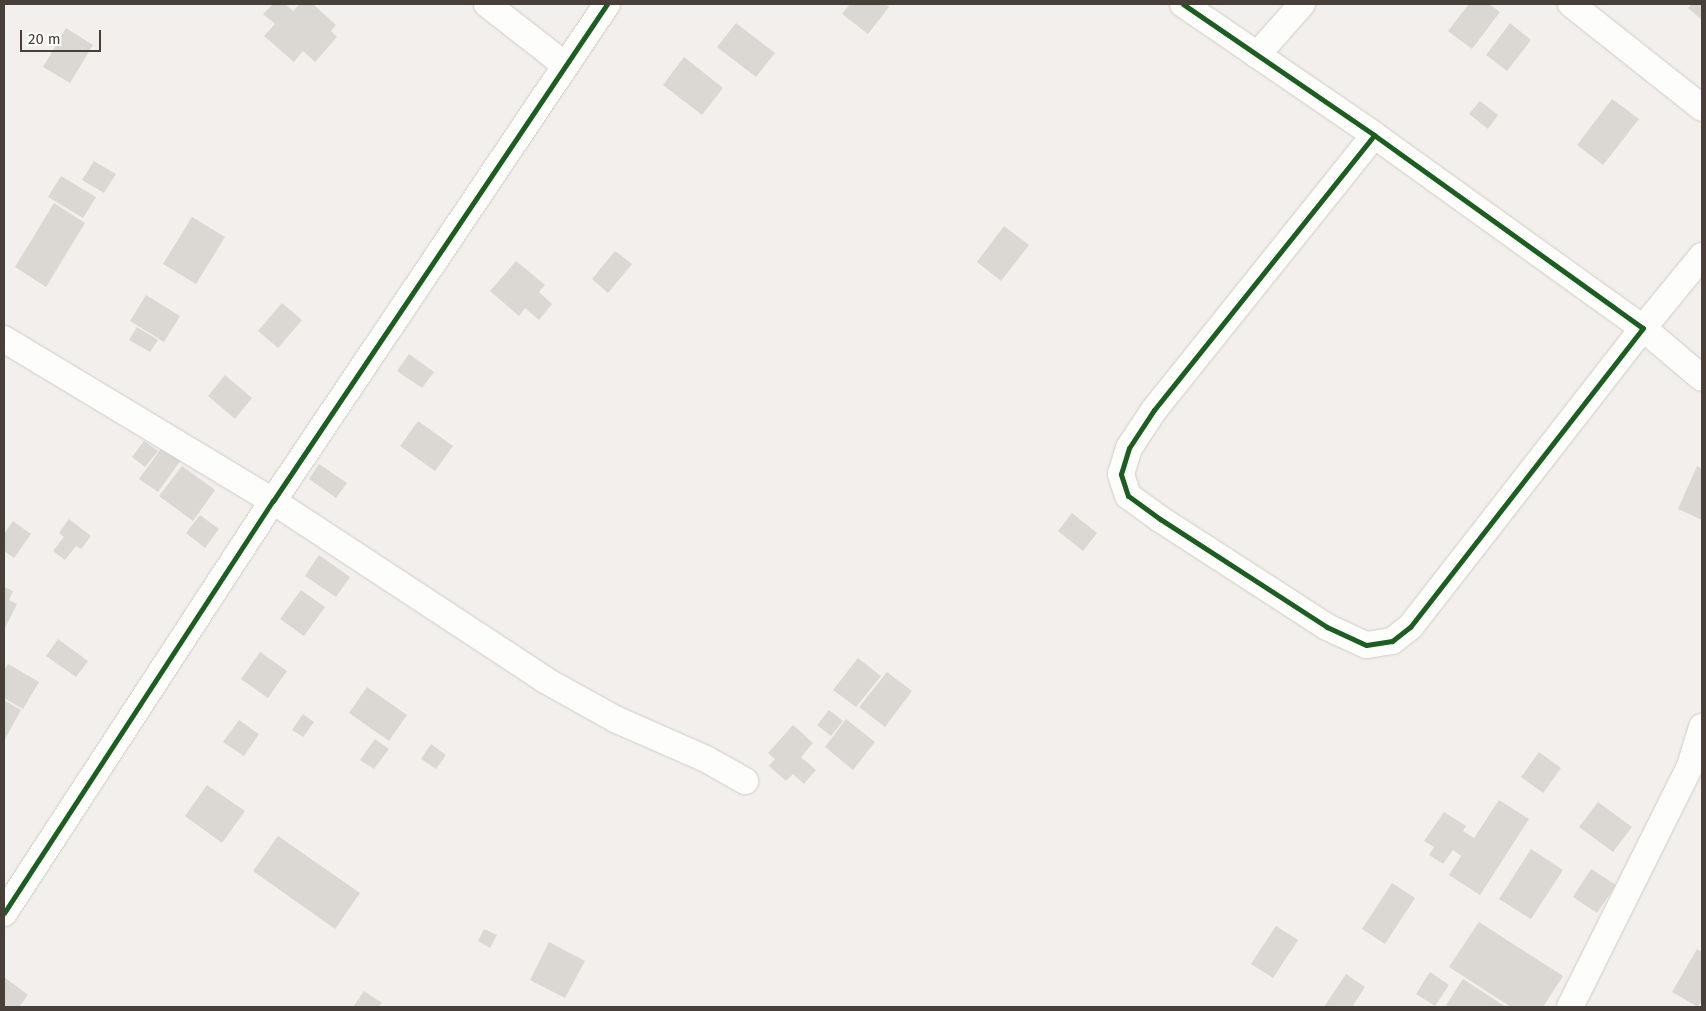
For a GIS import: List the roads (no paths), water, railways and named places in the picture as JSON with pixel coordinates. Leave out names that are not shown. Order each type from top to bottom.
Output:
[{"type":"street","points":[[487,4],[564,65]]},
{"type":"street","points":[[4,913],[273,501],[606,4]]},
{"type":"street","points":[[1183,4],[1374,135],[1643,328],[1702,378]]},
{"type":"street","points":[[1257,55],[1302,4]]},
{"type":"street","points":[[1572,4],[1702,108]]},
{"type":"street","points":[[1374,135],[1154,410],[1129,448],[1121,474],[1128,496],[1160,519],[1327,627],[1366,645],[1392,641],[1410,627],[1643,328],[1702,256]]},
{"type":"street","points":[[4,339],[273,501],[544,680],[615,719],[706,759],[745,781]]},
{"type":"street","points":[[1570,1007],[1690,766],[1702,727]]}]
